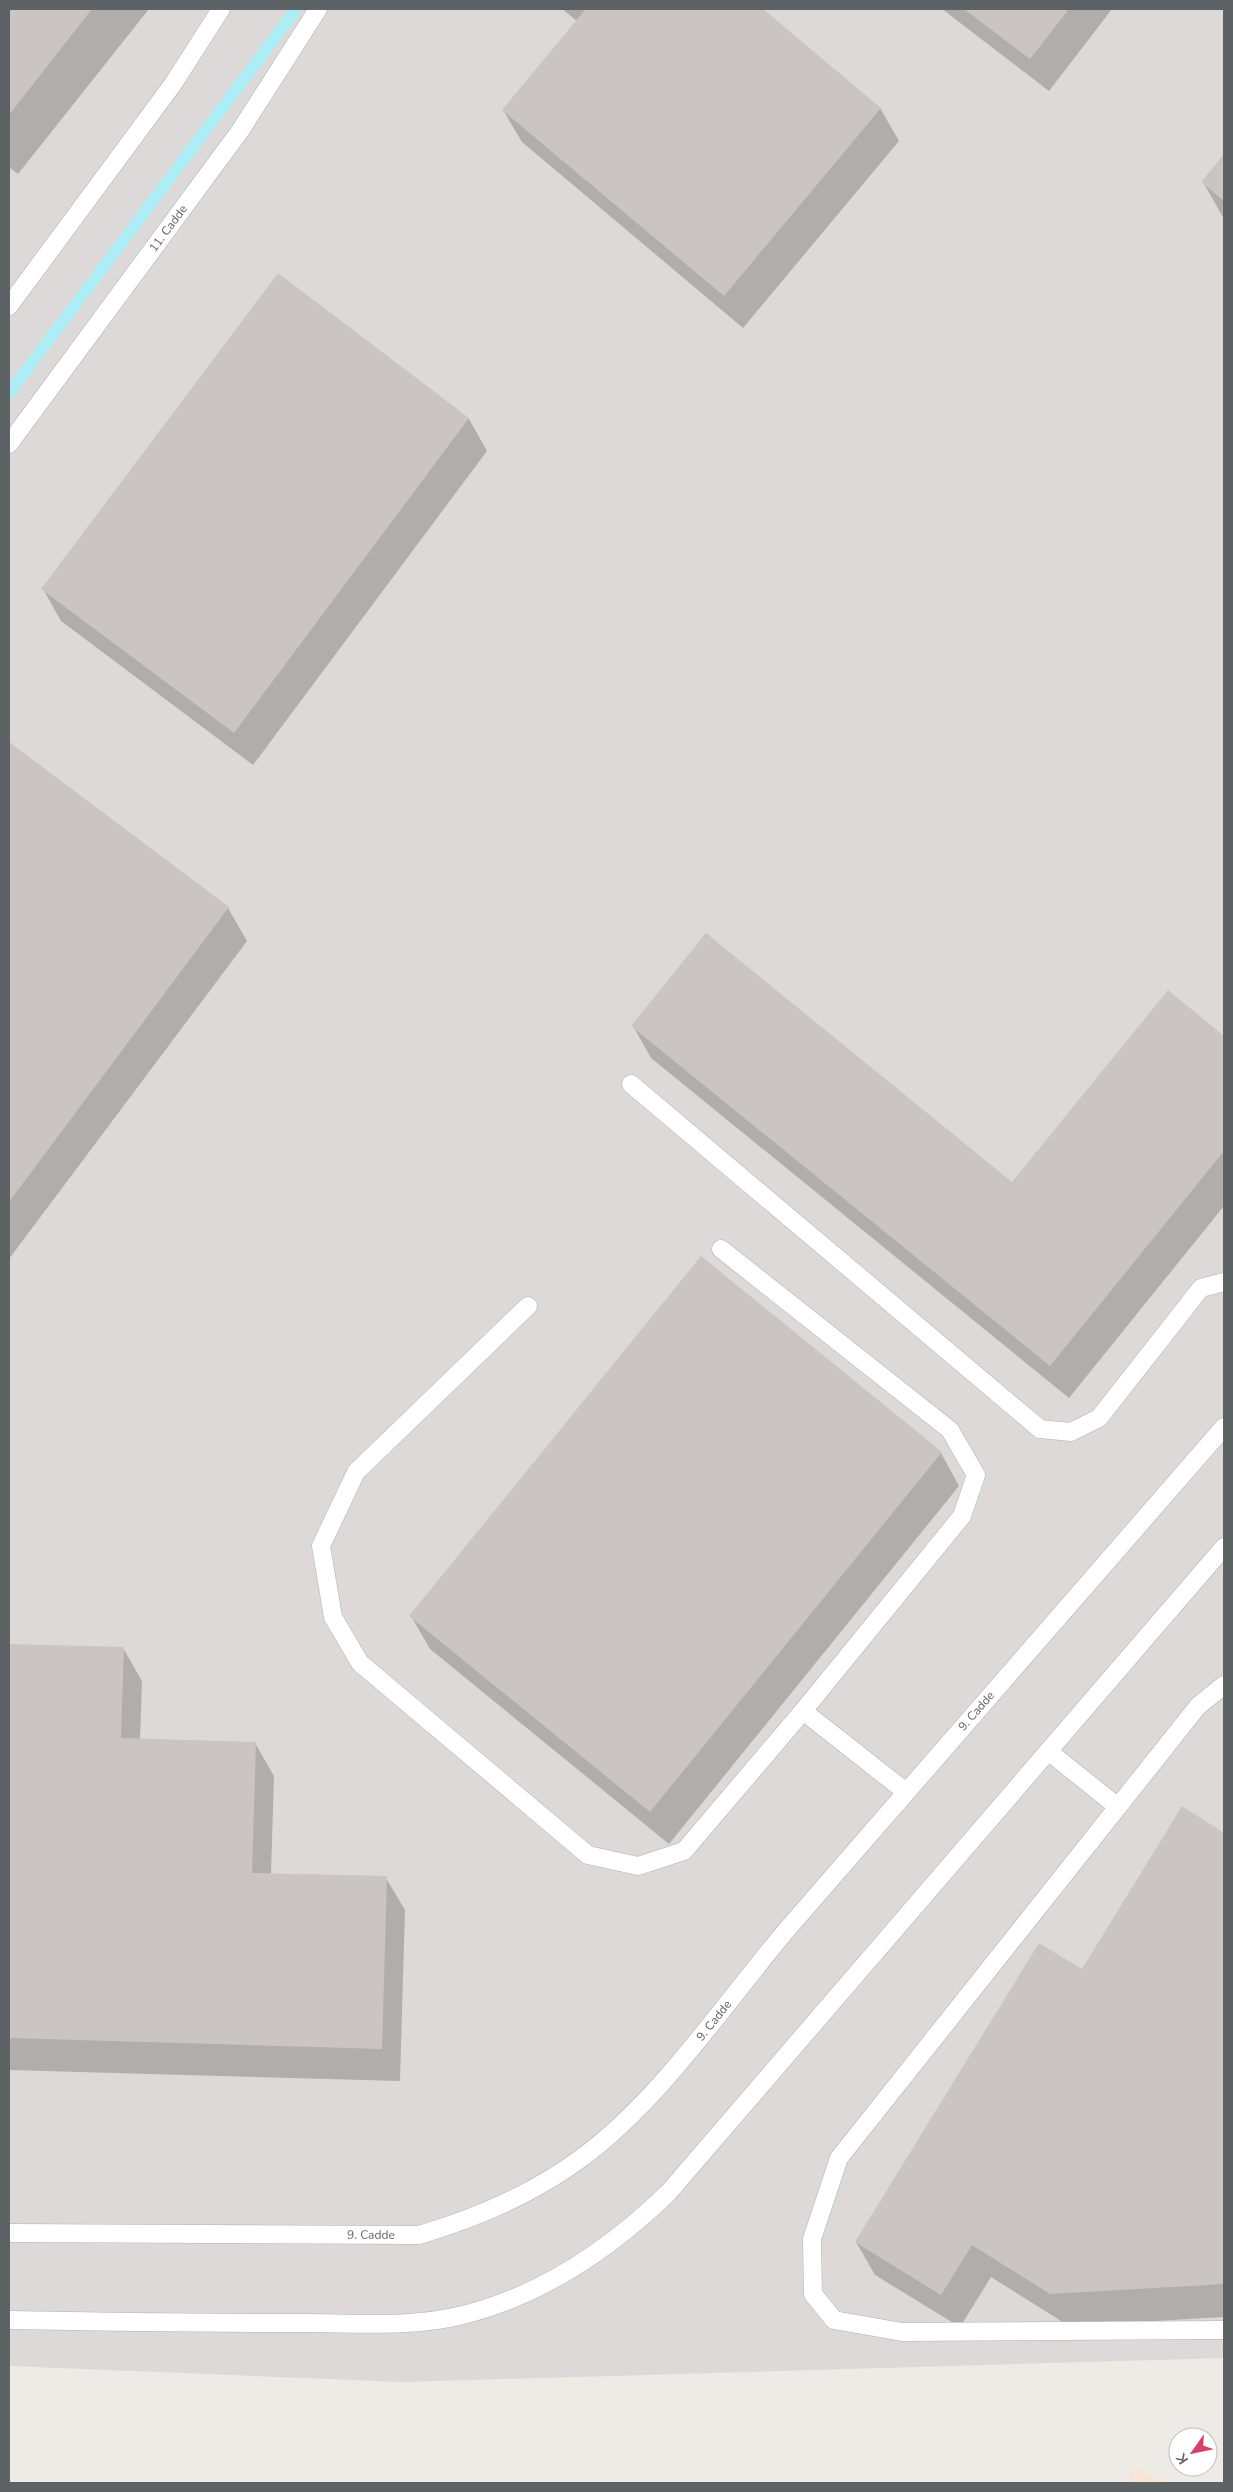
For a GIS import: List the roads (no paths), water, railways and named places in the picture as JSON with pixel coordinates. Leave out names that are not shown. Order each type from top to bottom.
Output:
[{"type":"lane","points":[[9,306],[173,84],[221,9]]},
{"type":"lane","name":"11. Cadde","points":[[9,444],[240,131],[318,9]]},
{"type":"lane","points":[[631,1084],[1040,1428],[1070,1432],[1099,1418],[1201,1288],[1224,1282]]},
{"type":"lane","points":[[528,1306],[356,1472],[321,1546],[334,1617],[360,1663],[588,1855],[638,1866],[684,1851],[803,1711],[962,1516],[976,1475],[950,1430],[721,1249]]},
{"type":"lane","name":"9. Cadde","points":[[9,2233],[418,2235],[461,2223],[501,2206],[539,2186],[582,2158],[621,2125],[656,2089],[785,1932],[1224,1426]]},
{"type":"lane","points":[[9,2320],[216,2323],[427,2323],[464,2315],[536,2289],[607,2247],[639,2221],[668,2193],[1224,1547]]},
{"type":"lane","points":[[1224,1685],[1198,1706],[839,2158],[812,2239],[813,2294],[834,2320],[902,2332],[1224,2330]]},
{"type":"lane","points":[[803,1711],[906,1792]]},
{"type":"lane","points":[[1048,1751],[1118,1807]]},
{"type":"waterway","points":[[9,393],[296,9]]}]
